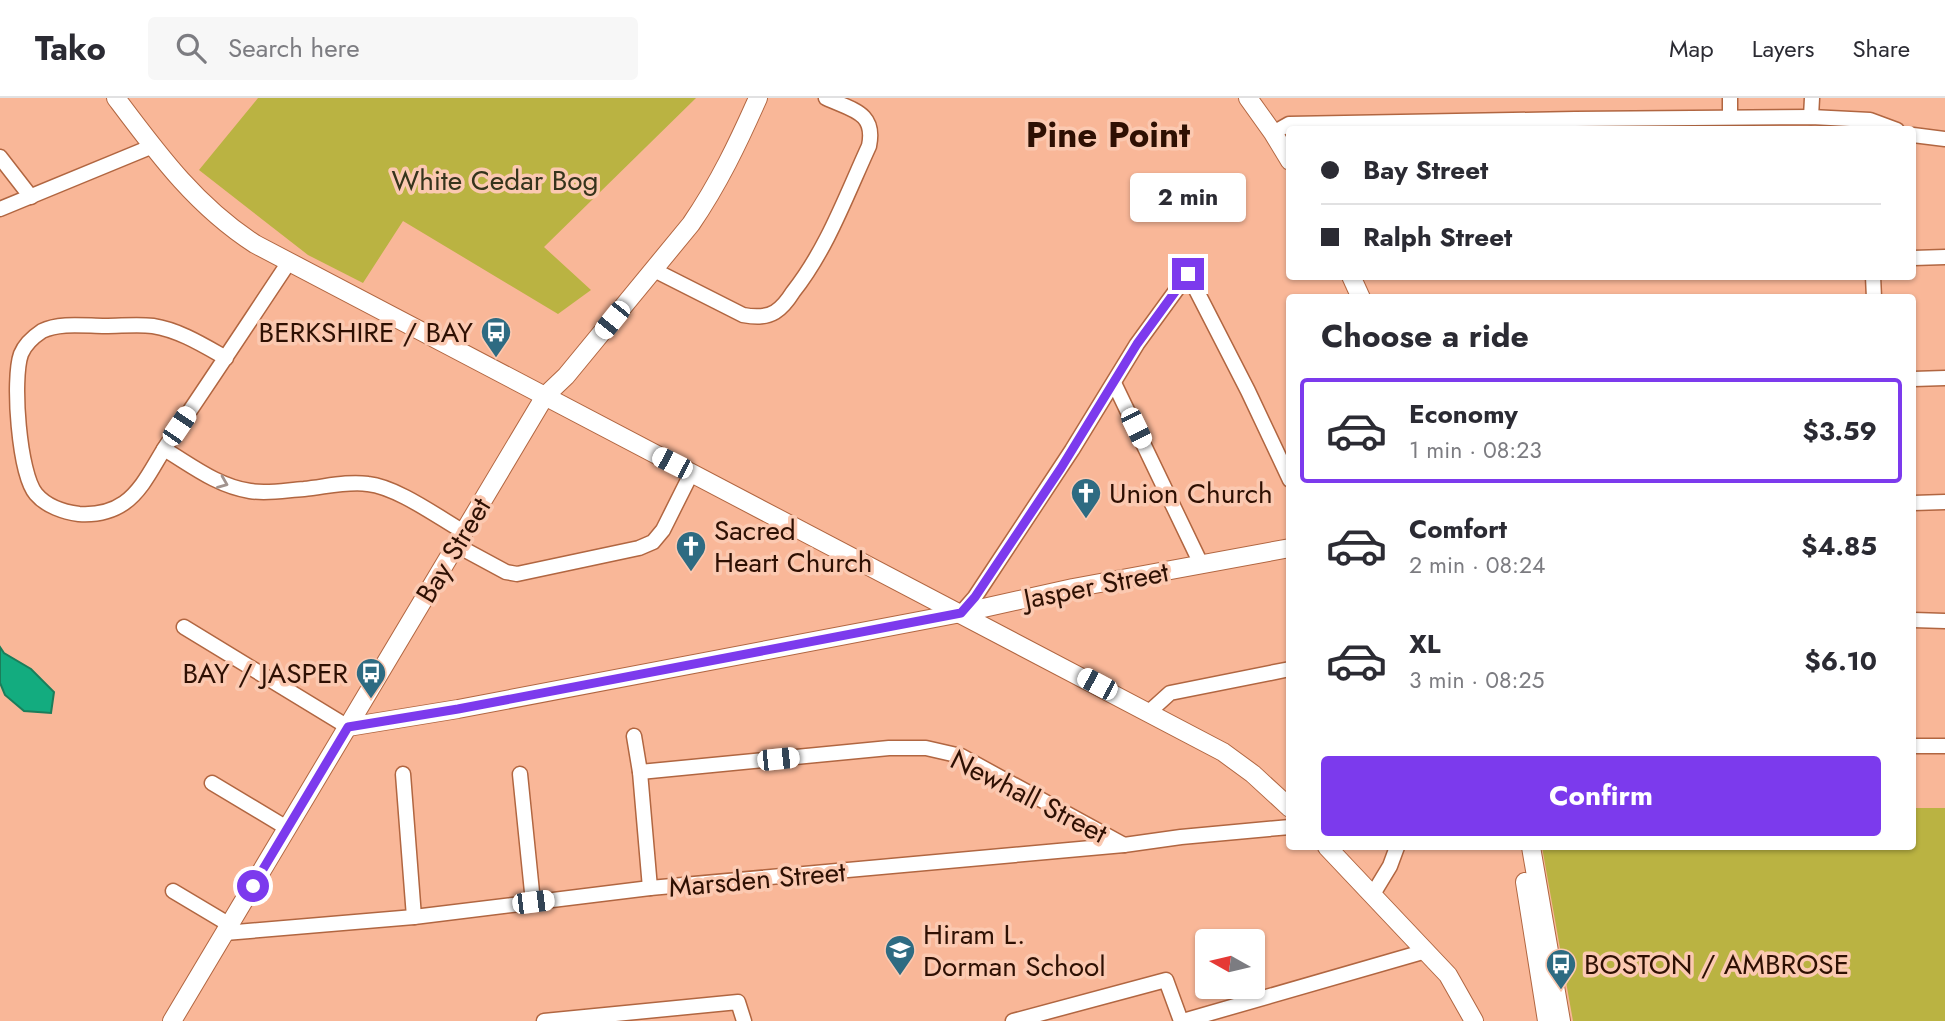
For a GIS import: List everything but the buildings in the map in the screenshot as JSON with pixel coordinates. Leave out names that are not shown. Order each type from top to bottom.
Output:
[{"type":"main road","points":[[116,98],[196,197],[215,215],[255,244],[1223,752],[1253,774],[1286,804]]},
{"type":"main road","name":"Bay Street","points":[[172,1021],[545,396],[566,376],[691,224],[731,159],[758,98]]},
{"type":"main road","points":[[1248,98],[1286,154]]},
{"type":"main road","name":"Jasper Street","points":[[348,727],[458,709],[1286,549]]},
{"type":"main road","points":[[1330,850],[1448,975],[1474,1021]]},
{"type":"main road","points":[[1519,850],[1547,1021]]},
{"type":"main road","points":[[1532,850],[1561,1021]]},
{"type":"street","points":[[654,271],[743,315],[757,317],[772,314],[783,306],[807,274],[829,234],[869,146],[870,125],[864,116],[826,98]]},
{"type":"street","points":[[1730,98],[1730,117]]},
{"type":"street","points":[[1811,117],[1812,98]]},
{"type":"street","points":[[1273,133],[1289,124],[1730,117],[1870,120],[1886,126]]},
{"type":"street","points":[[1916,135],[1945,139]]},
{"type":"street","points":[[0,209],[153,146]]},
{"type":"street","points":[[0,157],[31,197]]},
{"type":"street","points":[[1916,258],[1945,257]]},
{"type":"street","points":[[226,358],[183,334],[153,326],[62,326],[43,330],[28,342],[22,352],[17,372],[21,450],[29,480],[36,493],[54,507],[73,513],[90,514],[113,509],[128,500],[138,489],[226,358],[289,261]]},
{"type":"street","points":[[961,613],[975,597],[1049,486],[1137,344],[1188,274],[1286,472]]},
{"type":"street","points":[[1916,379],[1945,378]]},
{"type":"street","points":[[1114,383],[1201,564]]},
{"type":"street","points":[[164,449],[209,477],[251,491],[358,483],[395,491],[506,572],[517,574],[639,548],[653,542],[663,530],[692,472]]},
{"type":"street","points":[[1916,503],[1945,502]]},
{"type":"street","points":[[1916,620],[1945,621]]},
{"type":"street","points":[[184,627],[348,727]]},
{"type":"street","points":[[1149,712],[1170,693],[1286,669]]},
{"type":"street","points":[[634,736],[640,772],[650,888]]},
{"type":"street","points":[[1916,746],[1945,746]]},
{"type":"street","name":"Newhall Street","points":[[640,772],[889,748],[926,748],[961,756],[1124,845]]},
{"type":"street","points":[[403,774],[414,917]]},
{"type":"street","points":[[520,774],[533,902]]},
{"type":"street","points":[[212,783],[287,828]]},
{"type":"street","name":"Marsden Street","points":[[227,929],[414,917],[650,888],[1124,845],[1286,827]]},
{"type":"street","points":[[1373,894],[1391,866],[1396,850]]},
{"type":"street","points":[[173,891],[227,929]]},
{"type":"street","points":[[1013,1021],[1166,980],[1182,1021],[1426,951]]},
{"type":"street","points":[[544,1021],[738,1002],[744,1021]]},
{"type":"green space","name":"White Cedar Bog","points":[[258,98],[696,98],[544,247],[591,290],[558,314],[403,221],[363,283],[308,255],[199,170]]},
{"type":"green space","points":[[1916,808],[1945,808],[1945,1021],[1573,1021],[1543,850],[1916,850]]},
{"type":"shaded area","points":[[0,647],[4,653],[31,669],[54,692],[51,713],[24,711],[5,695],[0,683]]},
{"type":"place","name":"BERKSHIRE / BAY","points":[[496,359]]},
{"type":"place","name":"Union Church","points":[[1086,520]]},
{"type":"place","name":"Sacred Heart Church","points":[[691,573]]},
{"type":"place","name":"BAY / JASPER","points":[[371,700]]},
{"type":"place","name":"Hiram L. Dorman School","points":[[900,977]]},
{"type":"place","name":"BOSTON / AMBROSE","points":[[1561,991]]},
{"type":"district","name":"Pine Point","points":[[1108,135]]},
{"type":"route","points":[[253,886],[348,727],[458,709],[961,613],[975,597],[1061,468],[1137,344],[1188,274]]}]
